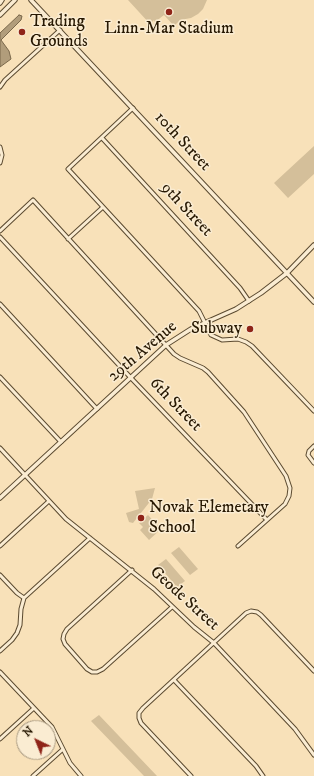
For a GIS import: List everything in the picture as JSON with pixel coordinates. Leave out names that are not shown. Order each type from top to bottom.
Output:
[{"type":"street","points":[[0,15],[15,0]]},
{"type":"street","name":"10th Street","points":[[31,0],[314,302]]},
{"type":"street","points":[[0,87],[5,80],[60,30]]},
{"type":"street","points":[[133,108],[68,169],[199,311],[211,335],[222,340],[238,339],[252,346],[314,412]]},
{"type":"street","name":"9th Street","points":[[102,138],[240,288],[249,301]]},
{"type":"street","points":[[0,147],[2,155],[0,163]]},
{"type":"street","points":[[0,231],[33,200],[166,345],[180,358],[203,368],[208,372],[244,412],[286,476],[290,488],[289,496],[285,504],[238,546]]},
{"type":"street","points":[[68,239],[103,207]]},
{"type":"street","name":"6th Street","points":[[0,237],[131,378],[267,520]]},
{"type":"street","name":"29th Avenue","points":[[0,498],[166,345],[191,328],[236,308],[261,294],[287,273],[314,245]]},
{"type":"street","points":[[0,304],[97,410]]},
{"type":"street","points":[[0,377],[61,442]]},
{"type":"street","points":[[314,446],[309,451],[308,455],[314,463]]},
{"type":"street","name":"Geode Street","points":[[0,448],[66,519],[132,570],[194,627],[214,643],[295,729],[314,755]]},
{"type":"street","points":[[0,546],[49,501]]},
{"type":"street","points":[[0,651],[17,633],[24,598],[90,538]]},
{"type":"street","points":[[132,570],[64,634],[63,639],[65,644],[87,669],[92,672],[97,672],[103,669],[172,607]]},
{"type":"street","points":[[0,575],[17,593],[24,598]]},
{"type":"street","points":[[191,776],[141,723],[139,718],[140,713],[143,708],[246,613],[251,611],[257,612],[314,671]]},
{"type":"street","points":[[0,672],[52,727],[62,750],[70,763],[81,776]]},
{"type":"street","points":[[174,680],[256,766],[263,776]]},
{"type":"street","points":[[0,739],[34,708]]},
{"type":"street","points":[[33,776],[62,750]]},
{"type":"shaded area","name":"Linn-Mar Stadium","points":[[128,0],[207,0],[203,9],[198,14],[191,18],[180,20],[174,26],[164,15],[155,22],[154,20],[150,24]]},
{"type":"shaded area","points":[[19,15],[22,16],[21,20],[1,40],[9,51],[11,59],[0,67],[0,33]]},
{"type":"shaded area","points":[[314,146],[314,174],[288,198],[274,183]]},
{"type":"shaded area","points":[[155,488],[152,499],[133,523],[129,522],[126,513],[139,509],[135,491]]},
{"type":"shaded area","points":[[148,515],[161,529],[149,540],[140,530],[143,527],[139,523]]},
{"type":"shaded area","points":[[179,547],[198,569],[190,575],[171,553]]},
{"type":"shaded area","points":[[166,559],[185,581],[177,587],[158,565]]},
{"type":"shaded area","points":[[99,715],[157,776],[144,776],[91,721]]},
{"type":"place","name":"Linn-Mar Stadium","points":[[169,12]]},
{"type":"place","name":"Trading Grounds","points":[[22,32]]},
{"type":"place","name":"Subway","points":[[250,329]]},
{"type":"place","name":"Novak Elemetary School","points":[[141,518]]}]
